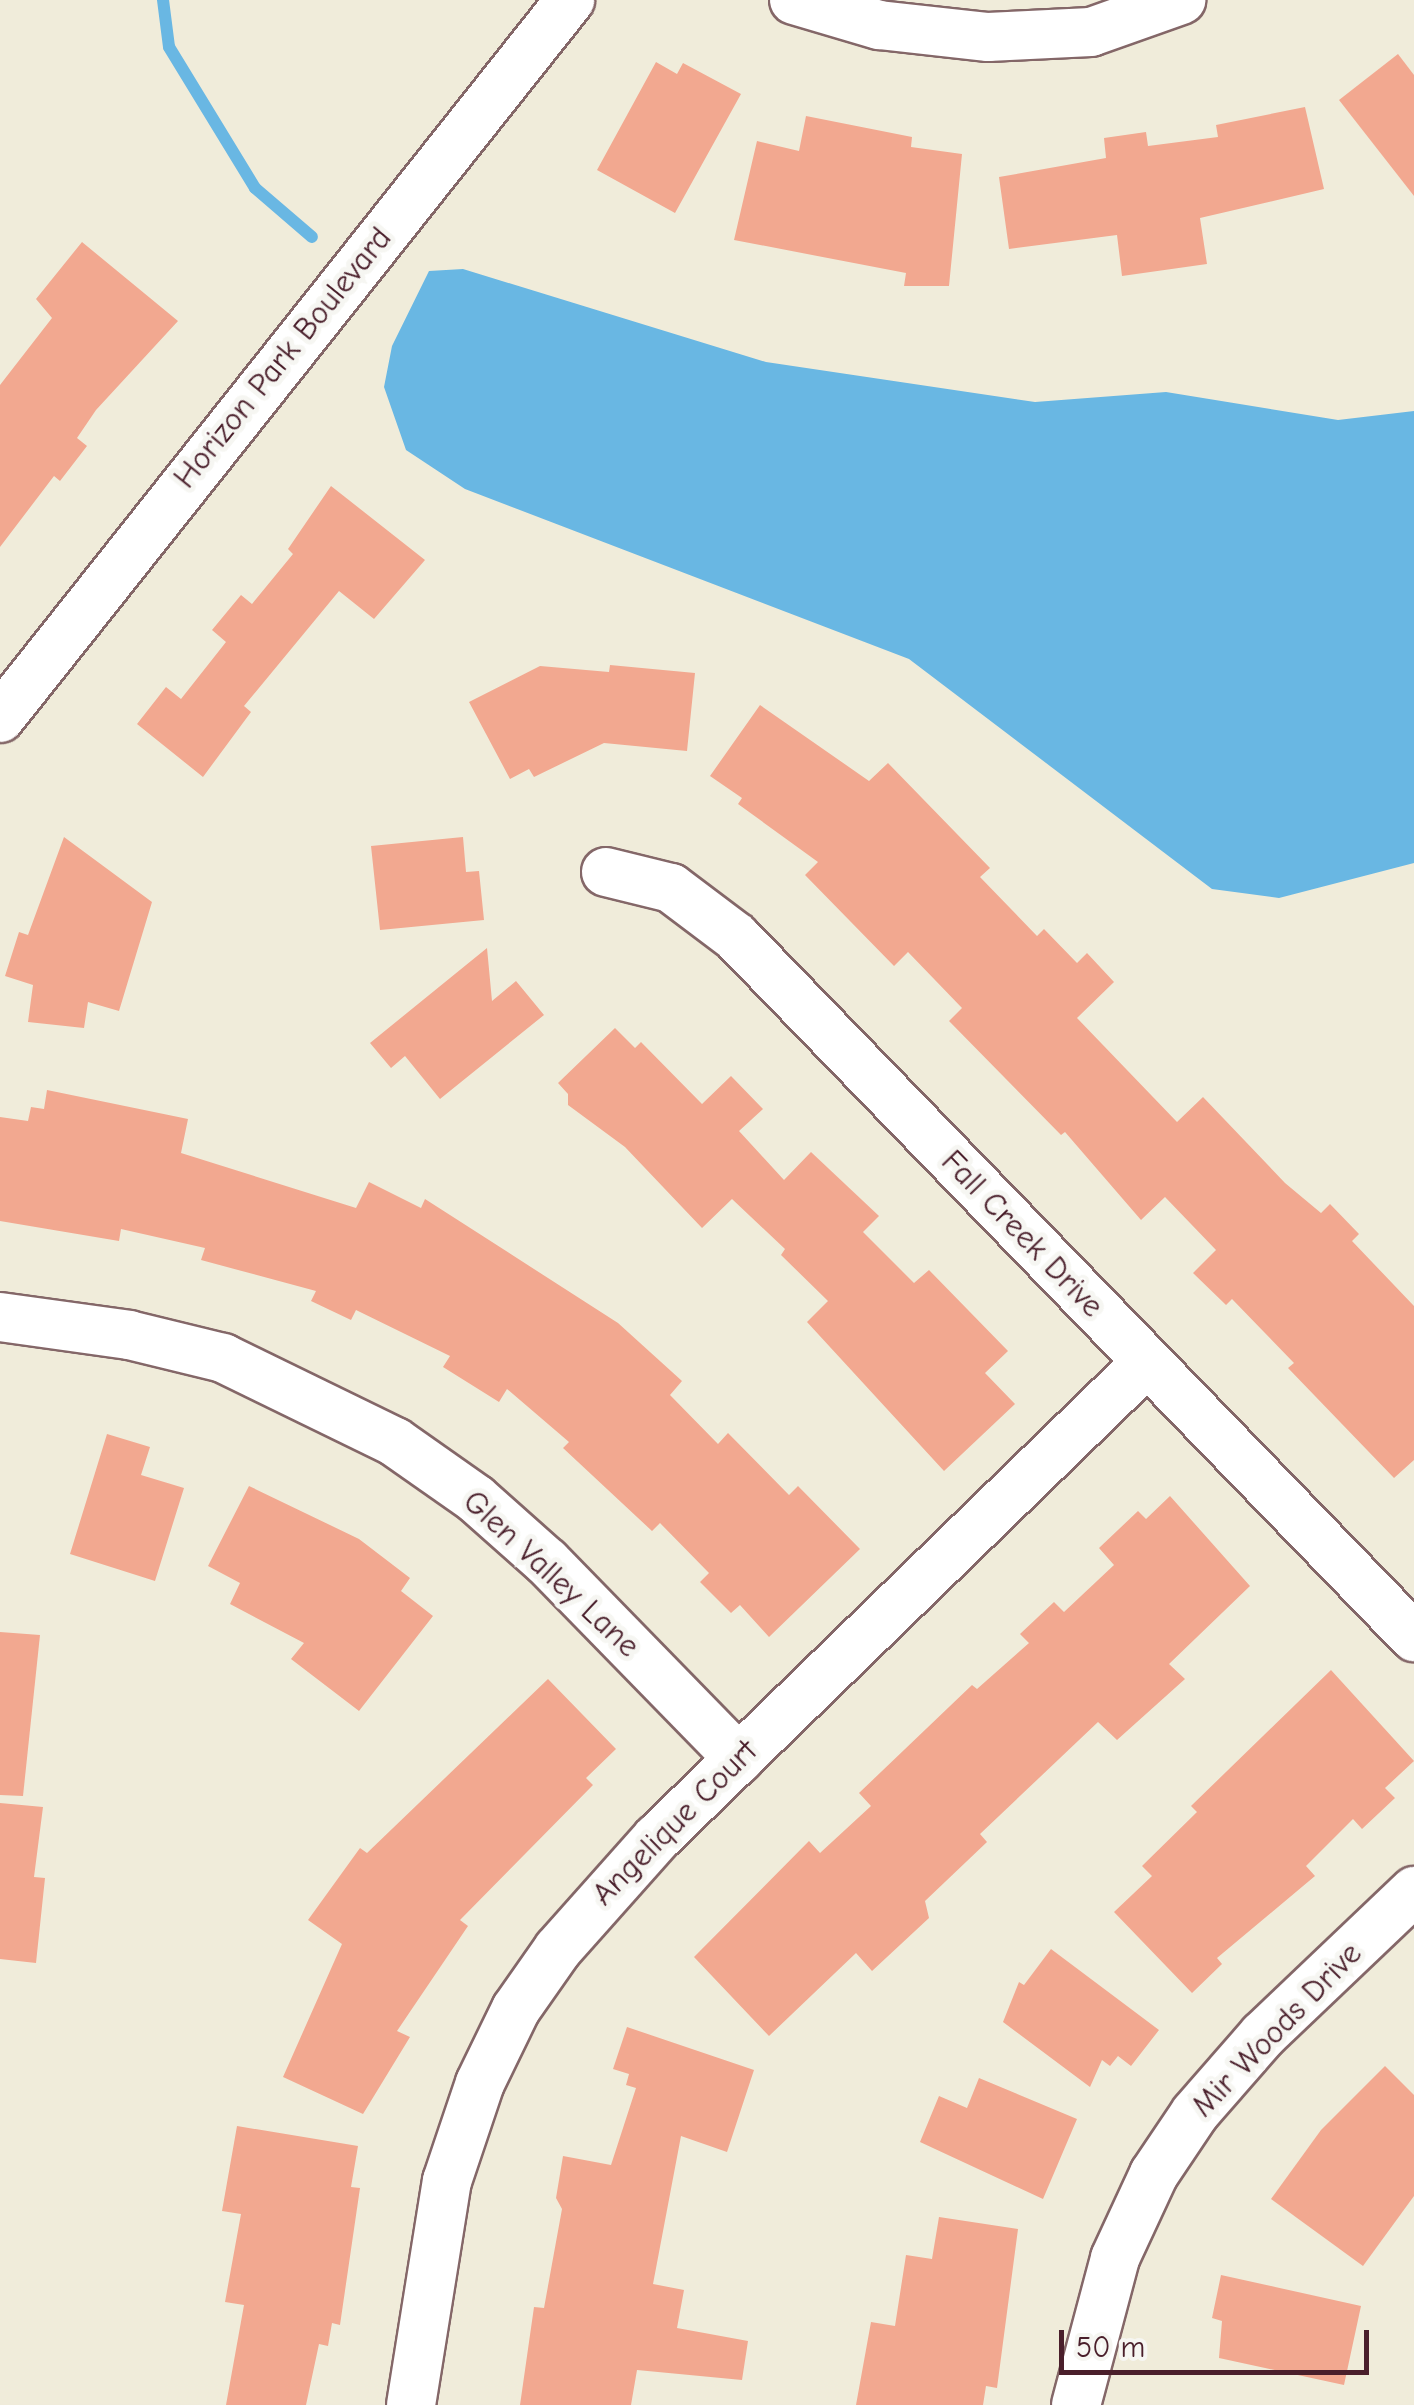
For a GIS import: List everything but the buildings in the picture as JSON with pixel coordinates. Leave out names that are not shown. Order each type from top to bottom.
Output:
[{"type":"street","name":"Horizon Park Boulevard","points":[[4,704],[570,0]]},
{"type":"street","points":[[794,0],[880,25],[988,38],[1092,32],[1181,0]]},
{"type":"street","name":"Fall Creek Drive","points":[[606,872],[671,888],[736,937],[1414,1637]]},
{"type":"street","name":"Glen Valley Lane","points":[[0,1317],[129,1335],[223,1358],[395,1442],[476,1499],[546,1562],[738,1759]]},
{"type":"street","name":"Angelique Court","points":[[411,2405],[447,2181],[480,2084],[516,2009],[600,1897],[1146,1363]]},
{"type":"street","name":"Mir Woods Drive","points":[[1076,2405],[1115,2258],[1154,2174],[1195,2113],[1264,2035],[1414,1891]]},
{"type":"water","points":[[463,269],[766,362],[1035,402],[1166,392],[1338,420],[1414,411],[1414,863],[1279,898],[1212,889],[909,659],[465,489],[406,450],[384,387],[392,346],[429,271]]},
{"type":"waterway","points":[[163,0],[169,47],[255,188],[312,237]]}]
